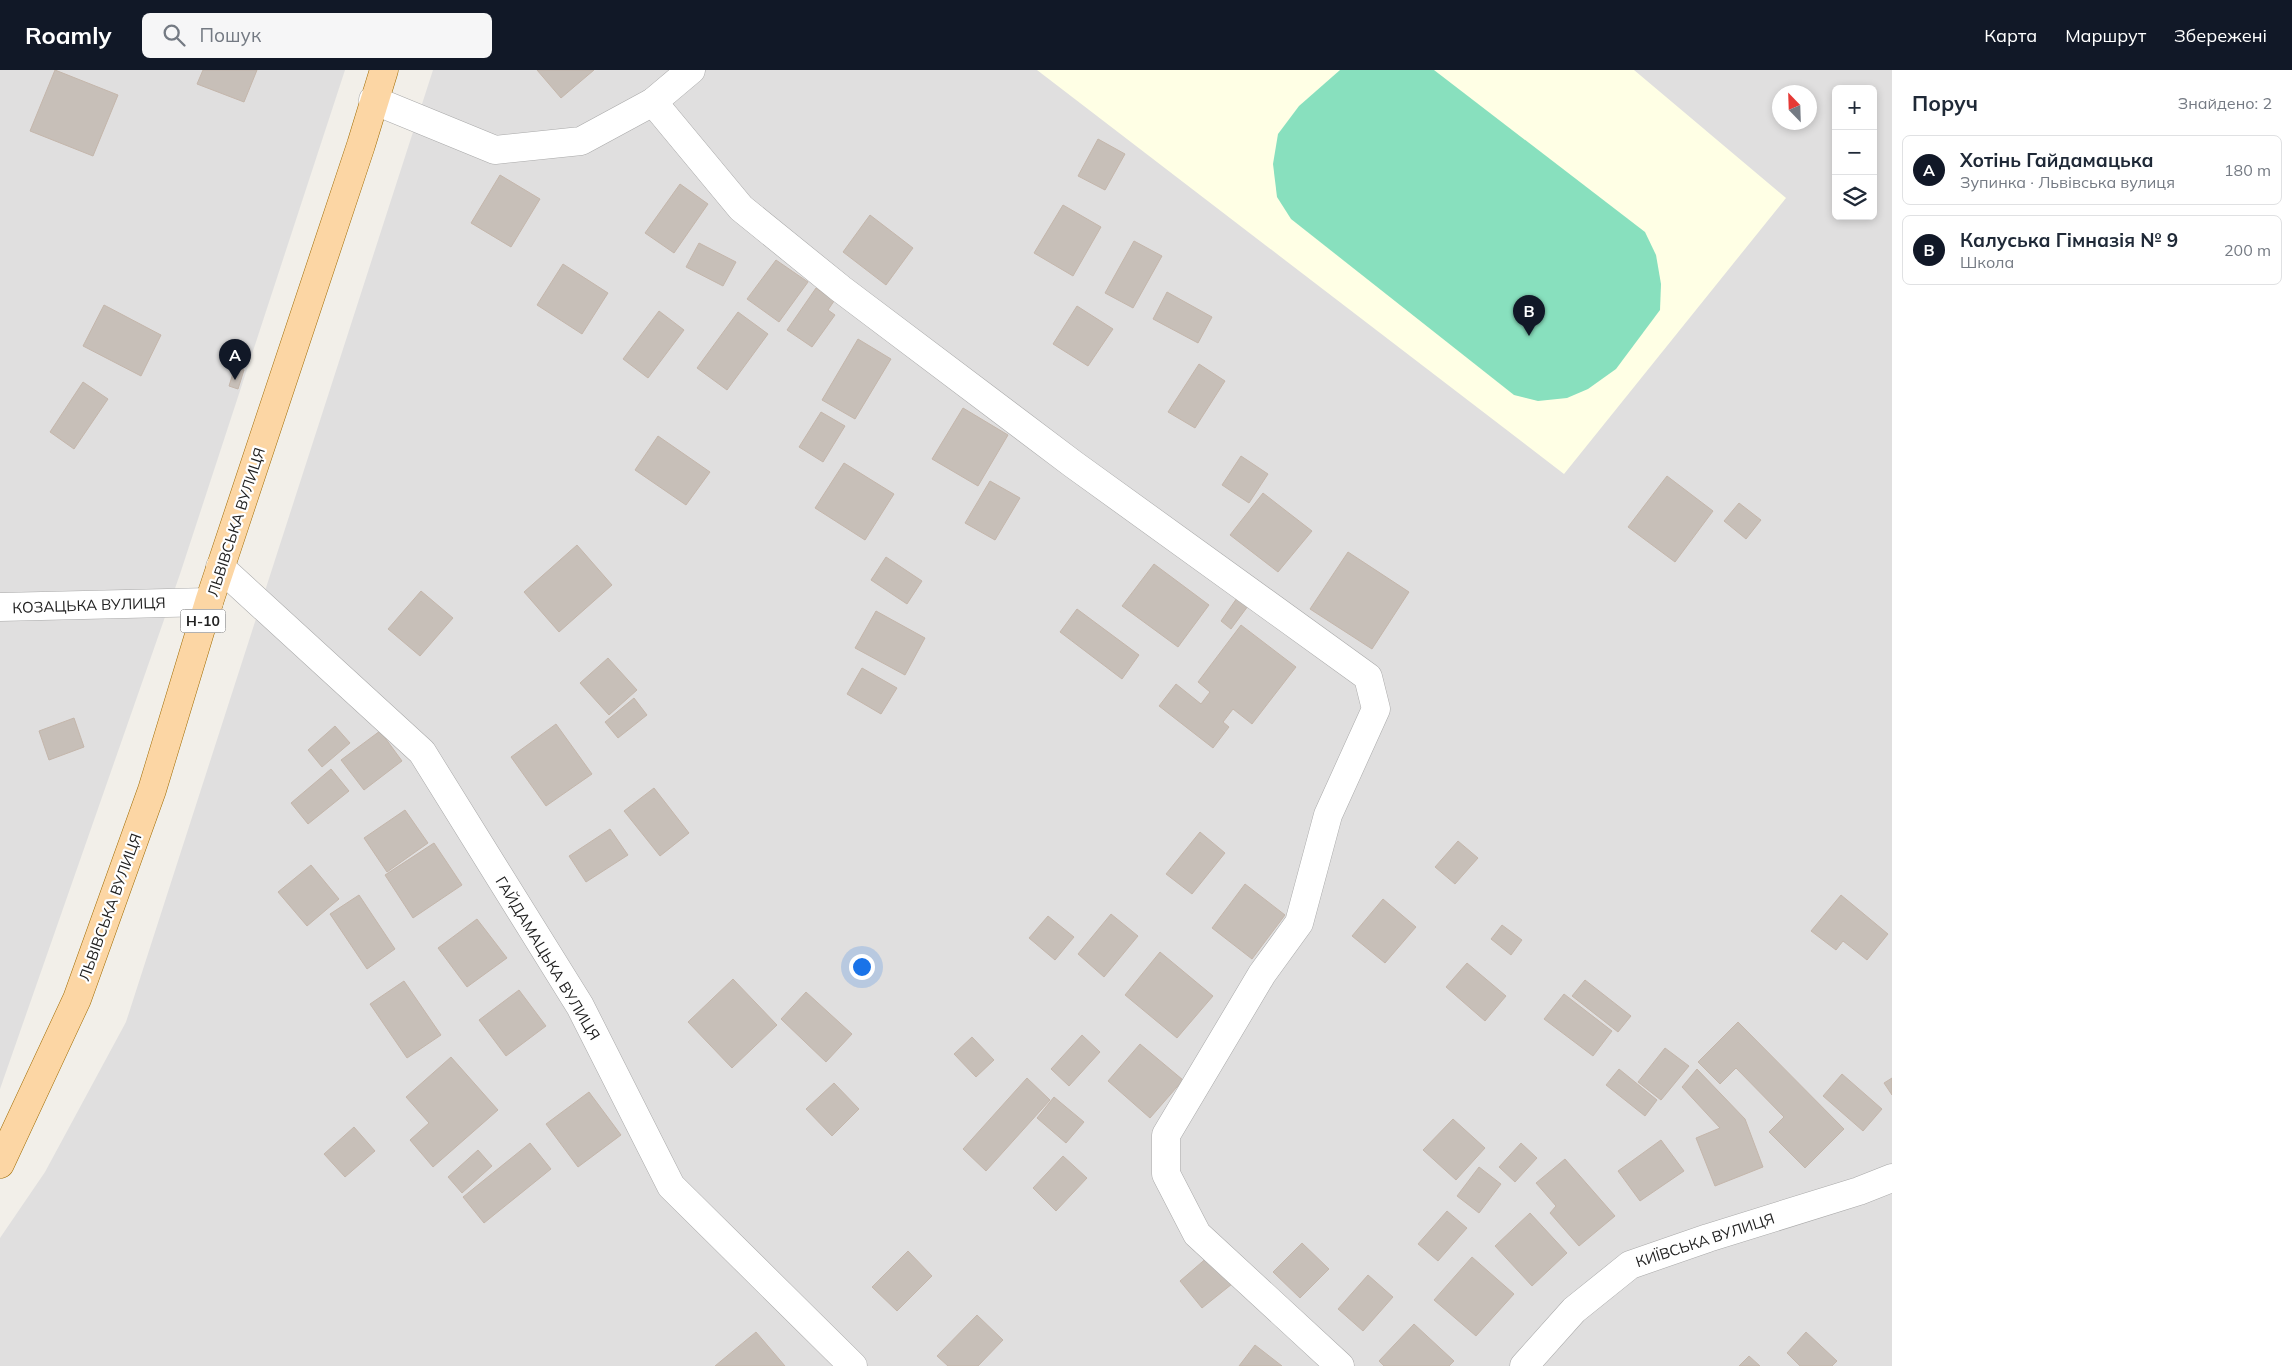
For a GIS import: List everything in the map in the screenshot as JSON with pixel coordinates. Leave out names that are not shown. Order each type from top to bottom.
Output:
[{"type":"main road","name":"ЛЬВІВСЬКА ВУЛИЦЯ","points":[[0,1164],[77,999],[152,790],[220,567],[358,154],[373,100],[384,70]]},
{"type":"street","points":[[373,100],[495,150],[581,141],[653,102],[691,70]]},
{"type":"street","points":[[653,102],[741,208],[841,289],[1073,464],[1368,677],[1376,709],[1328,816],[1299,923],[1262,974],[1166,1135],[1166,1174],[1197,1234],[1340,1366]]},
{"type":"street","name":"ГАЙДАМАЦЬКА ВУЛИЦЯ","points":[[220,567],[422,752],[580,1006],[671,1186],[852,1366]]},
{"type":"street","name":"КОЗАЦЬКА ВУЛИЦЯ","points":[[0,607],[209,602]]},
{"type":"street","name":"КИЇВСЬКА ВУЛИЦЯ","points":[[1524,1366],[1574,1310],[1630,1265],[1708,1238],[1859,1191],[1892,1178]]},
{"type":"shaded area","points":[[0,70],[345,70],[180,574],[0,1089]]},
{"type":"shaded area","points":[[433,70],[1892,70],[1892,1366],[0,1366],[0,1238],[45,1172],[126,1022]]},
{"type":"shaded area","points":[[1037,70],[1634,70],[1786,198],[1564,474]]},
{"type":"green space","points":[[1340,70],[1434,70],[1645,232],[1656,255],[1661,284],[1660,310],[1616,369],[1588,389],[1567,398],[1538,401],[1514,395],[1291,219],[1277,197],[1273,164],[1278,134],[1299,106]]},
{"type":"building","points":[[55,70],[118,95],[93,156],[30,131]]},
{"type":"building","points":[[203,70],[257,70],[244,102],[197,84]]},
{"type":"building","points":[[537,70],[594,70],[561,98]]},
{"type":"building","points":[[1098,139],[1125,154],[1105,190],[1078,176]]},
{"type":"building","points":[[500,175],[540,199],[511,247],[471,223]]},
{"type":"building","points":[[680,184],[708,204],[674,253],[645,233]]},
{"type":"building","points":[[1063,205],[1101,227],[1073,276],[1034,253]]},
{"type":"building","points":[[870,215],[913,248],[886,285],[843,252]]},
{"type":"building","points":[[1134,241],[1162,256],[1133,308],[1105,293]]},
{"type":"building","points":[[699,243],[736,262],[723,286],[686,267]]},
{"type":"building","points":[[776,260],[808,282],[779,322],[747,299]]},
{"type":"building","points":[[563,264],[608,293],[582,334],[537,305]]},
{"type":"building","points":[[816,288],[834,301],[828,310],[835,315],[812,347],[787,330]]},
{"type":"building","points":[[1167,292],[1212,317],[1198,343],[1153,319]]},
{"type":"building","points":[[104,305],[161,335],[141,376],[83,346]]},
{"type":"building","points":[[1077,306],[1113,329],[1088,366],[1053,344]]},
{"type":"building","points":[[659,311],[684,330],[648,378],[623,359]]},
{"type":"building","points":[[738,312],[768,334],[727,390],[697,368]]},
{"type":"building","points":[[858,339],[891,359],[855,419],[822,400]]},
{"type":"building","points":[[1199,364],[1225,381],[1195,428],[1168,412]]},
{"type":"building","points":[[235,367],[244,370],[238,389],[229,386]]},
{"type":"building","points":[[83,382],[108,399],[74,449],[50,432]]},
{"type":"building","points":[[963,408],[1008,435],[978,486],[932,459]]},
{"type":"building","points":[[821,412],[845,426],[823,462],[799,447]]},
{"type":"building","points":[[658,436],[710,472],[686,505],[635,470]]},
{"type":"building","points":[[1241,456],[1268,474],[1249,503],[1222,485]]},
{"type":"building","points":[[844,463],[894,494],[865,540],[815,508]]},
{"type":"building","points":[[1667,476],[1713,511],[1675,562],[1628,527]]},
{"type":"building","points":[[990,481],[1020,498],[995,540],[965,523]]},
{"type":"building","points":[[1263,493],[1312,531],[1278,572],[1230,535]]},
{"type":"building","points":[[1739,503],[1761,520],[1746,539],[1724,521]]},
{"type":"building","points":[[577,545],[612,585],[559,632],[524,592]]},
{"type":"building","points":[[1348,552],[1409,592],[1372,649],[1310,609]]},
{"type":"building","points":[[886,557],[922,581],[907,604],[871,580]]},
{"type":"building","points":[[1154,564],[1209,605],[1178,647],[1122,606]]},
{"type":"building","points":[[421,591],[453,618],[420,656],[388,629]]},
{"type":"building","points":[[1237,598],[1248,606],[1231,629],[1221,621]]},
{"type":"building","points":[[1077,609],[1139,655],[1122,679],[1060,632]]},
{"type":"building","points":[[876,611],[925,638],[905,675],[855,648]]},
{"type":"building","points":[[1241,625],[1296,667],[1252,724],[1233,709],[1223,722],[1229,727],[1213,748],[1159,706],[1176,684],[1201,704],[1210,692],[1198,682]]},
{"type":"building","points":[[608,658],[637,690],[609,715],[580,683]]},
{"type":"building","points":[[862,668],[897,688],[881,714],[847,694]]},
{"type":"building","points":[[634,698],[647,715],[618,738],[605,722]]},
{"type":"building","points":[[74,718],[84,747],[49,760],[39,731]]},
{"type":"building","points":[[556,724],[592,774],[546,806],[511,757]]},
{"type":"building","points":[[335,726],[350,743],[322,767],[308,750]]},
{"type":"building","points":[[380,731],[402,761],[364,790],[341,760]]},
{"type":"building","points":[[331,769],[349,791],[308,824],[291,803]]},
{"type":"building","points":[[654,788],[689,833],[660,856],[624,811]]},
{"type":"building","points":[[405,810],[428,843],[387,872],[364,838]]},
{"type":"building","points":[[610,829],[628,855],[586,882],[569,856]]},
{"type":"building","points":[[1200,832],[1225,853],[1192,894],[1166,874]]},
{"type":"building","points":[[1458,841],[1478,858],[1455,884],[1435,867]]},
{"type":"building","points":[[434,843],[462,885],[413,918],[385,875]]},
{"type":"building","points":[[311,865],[339,899],[307,926],[278,892]]},
{"type":"building","points":[[1245,884],[1285,915],[1252,959],[1212,928]]},
{"type":"building","points":[[359,895],[395,949],[367,969],[330,914]]},
{"type":"building","points":[[1841,895],[1888,934],[1867,960],[1843,941],[1836,950],[1811,931]]},
{"type":"building","points":[[1383,899],[1416,927],[1385,963],[1352,936]]},
{"type":"building","points":[[1111,914],[1138,936],[1104,977],[1078,954]]},
{"type":"building","points":[[1048,916],[1074,937],[1055,960],[1029,938]]},
{"type":"building","points":[[477,919],[507,958],[467,987],[438,948]]},
{"type":"building","points":[[1502,925],[1522,940],[1511,955],[1491,939]]},
{"type":"building","points":[[1160,952],[1213,996],[1177,1038],[1125,995]]},
{"type":"building","points":[[1467,963],[1506,996],[1485,1021],[1446,987]]},
{"type":"building","points":[[733,979],[777,1025],[732,1068],[688,1022]]},
{"type":"building","points":[[1585,980],[1631,1016],[1618,1032],[1572,996]]},
{"type":"building","points":[[404,981],[441,1035],[407,1058],[370,1004]]},
{"type":"building","points":[[519,990],[546,1026],[506,1056],[479,1020]]},
{"type":"building","points":[[806,992],[852,1034],[826,1062],[781,1019]]},
{"type":"building","points":[[1564,994],[1612,1031],[1593,1056],[1544,1019]]},
{"type":"building","points":[[1738,1022],[1844,1129],[1805,1168],[1769,1132],[1784,1117],[1736,1068],[1720,1084],[1698,1062]]},
{"type":"building","points":[[1082,1035],[1100,1052],[1069,1086],[1051,1069]]},
{"type":"building","points":[[972,1037],[994,1060],[976,1077],[954,1054]]},
{"type":"building","points":[[1140,1044],[1183,1080],[1150,1118],[1108,1081]]},
{"type":"building","points":[[1665,1048],[1689,1066],[1661,1100],[1638,1082]]},
{"type":"building","points":[[451,1057],[498,1110],[433,1167],[410,1140],[429,1123],[406,1097]]},
{"type":"building","points":[[1619,1069],[1657,1100],[1645,1116],[1606,1085]]},
{"type":"building","points":[[1697,1069],[1745,1119],[1763,1167],[1715,1186],[1696,1138],[1720,1128],[1682,1087]]},
{"type":"building","points":[[1842,1074],[1882,1109],[1863,1131],[1823,1096]]},
{"type":"building","points":[[1027,1078],[1050,1100],[986,1171],[963,1149]]},
{"type":"building","points":[[1892,1078],[1892,1095],[1884,1083]]},
{"type":"building","points":[[834,1083],[859,1109],[832,1136],[806,1109]]},
{"type":"building","points":[[589,1092],[621,1135],[578,1167],[546,1124]]},
{"type":"building","points":[[1054,1097],[1084,1122],[1066,1143],[1037,1118]]},
{"type":"building","points":[[1453,1119],[1485,1148],[1456,1180],[1423,1150]]},
{"type":"building","points":[[354,1127],[375,1151],[345,1177],[324,1154]]},
{"type":"building","points":[[1661,1140],[1684,1171],[1640,1201],[1618,1171]]},
{"type":"building","points":[[530,1143],[551,1169],[484,1223],[463,1197]]},
{"type":"building","points":[[1521,1143],[1537,1158],[1515,1182],[1499,1167]]},
{"type":"building","points":[[478,1150],[492,1166],[462,1193],[448,1177]]},
{"type":"building","points":[[1063,1156],[1087,1178],[1056,1211],[1033,1188]]},
{"type":"building","points":[[1565,1159],[1615,1216],[1579,1246],[1550,1213],[1556,1206],[1536,1183]]},
{"type":"building","points":[[1479,1167],[1501,1184],[1479,1213],[1457,1196]]},
{"type":"building","points":[[1447,1211],[1467,1228],[1438,1261],[1418,1244]]},
{"type":"building","points":[[1530,1213],[1567,1253],[1532,1286],[1495,1246]]},
{"type":"building","points":[[1302,1243],[1329,1269],[1300,1298],[1273,1272]]},
{"type":"building","points":[[908,1251],[932,1276],[897,1311],[872,1287]]},
{"type":"building","points":[[1209,1256],[1232,1284],[1202,1308],[1180,1281]]},
{"type":"building","points":[[1472,1257],[1514,1294],[1476,1336],[1434,1300]]},
{"type":"building","points":[[1368,1275],[1393,1297],[1363,1331],[1338,1309]]},
{"type":"building","points":[[977,1315],[1003,1340],[978,1366],[948,1366],[937,1356]]},
{"type":"building","points":[[1414,1324],[1454,1361],[1449,1366],[1384,1366],[1379,1361]]},
{"type":"building","points":[[756,1332],[785,1366],[715,1366]]},
{"type":"building","points":[[1806,1332],[1837,1361],[1832,1366],[1800,1366],[1787,1353]]},
{"type":"building","points":[[1255,1345],[1282,1366],[1239,1366]]},
{"type":"building","points":[[1749,1356],[1760,1366],[1739,1366]]},
{"type":"place","name":"Калуська Гімназія № 9","points":[[1529,336]]},
{"type":"place","name":"Хотінь Гайдамацька","points":[[235,380]]}]
